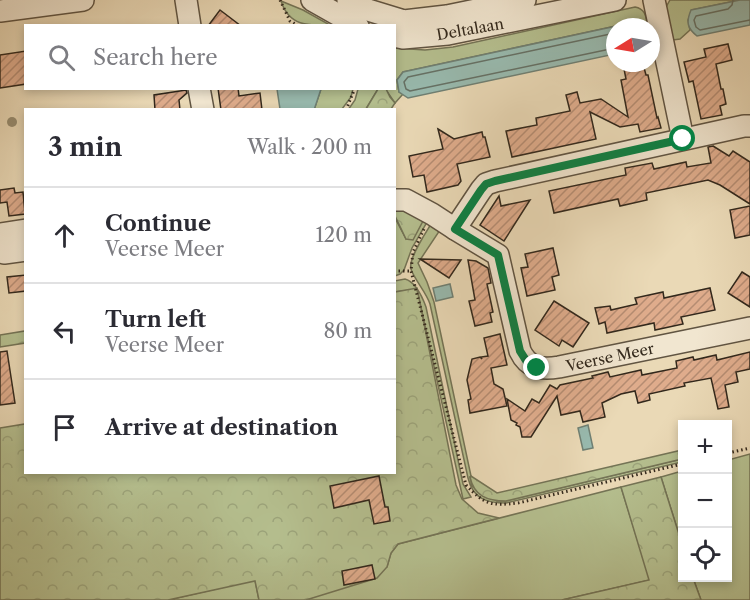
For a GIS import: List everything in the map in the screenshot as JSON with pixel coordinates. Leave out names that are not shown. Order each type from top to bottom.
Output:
[{"type":"street","points":[[0,11],[75,0]]},
{"type":"street","points":[[186,0],[190,24]]},
{"type":"street","points":[[312,0],[354,24]]},
{"type":"street","name":"Deltalaan","points":[[348,0],[368,10],[404,21],[447,16],[525,0]]},
{"type":"street","name":"Deltalaan","points":[[396,36],[403,38],[448,34],[615,0]]},
{"type":"street","points":[[654,0],[683,139]]},
{"type":"street","points":[[199,90],[202,108]]},
{"type":"street","points":[[396,200],[406,200],[455,229],[486,184],[750,126]]},
{"type":"street","name":"Veerse Meer","points":[[455,229],[498,255],[520,351],[527,362],[537,368],[549,369],[750,327]]},
{"type":"street","points":[[24,230],[2,234],[4,253],[24,250]]},
{"type":"path","points":[[280,0],[291,21],[296,24]]},
{"type":"path","points":[[347,108],[354,90]]},
{"type":"path","points":[[432,214],[413,252],[411,271],[466,485],[479,499],[496,506],[518,503],[678,465]]},
{"type":"path","points":[[396,271],[411,271]]},
{"type":"path","points":[[732,452],[750,448]]},
{"type":"green space","points":[[670,0],[740,0],[692,10],[688,20],[690,30],[680,39],[673,40],[666,7]]},
{"type":"green space","points":[[281,1],[328,24],[300,23],[284,9]]},
{"type":"green space","points":[[635,7],[639,8],[646,18],[606,18],[606,28],[403,72],[397,80],[399,92],[403,94],[395,103],[386,90],[396,90],[396,48],[425,50],[453,47]]},
{"type":"green space","points":[[321,90],[353,90],[351,97],[343,108],[315,108]]},
{"type":"green space","points":[[358,90],[377,90],[367,108],[349,108]]},
{"type":"green space","points":[[377,90],[386,90],[395,103],[392,108],[367,108]]},
{"type":"green space","points":[[403,209],[424,219],[413,240],[406,239],[396,218],[396,210]]},
{"type":"green space","points":[[424,219],[427,222],[400,274],[396,276],[396,220],[406,239]]},
{"type":"green space","points":[[431,224],[440,230],[418,263],[434,302],[472,486],[497,501],[506,501],[678,460],[678,463],[506,503],[487,501],[477,495],[473,491],[468,478],[430,304],[411,269],[414,253]]},
{"type":"green space","points":[[405,279],[417,289],[396,292],[396,281]]},
{"type":"green space","points":[[417,288],[456,485],[462,499],[478,513],[499,518],[398,544],[391,553],[387,567],[377,578],[306,600],[259,600],[255,581],[168,600],[0,600],[0,428],[24,424],[24,474],[396,474],[396,292]]},
{"type":"green space","points":[[417,289],[426,307],[463,484],[471,497],[463,499]]},
{"type":"green space","points":[[24,331],[24,343],[0,347],[0,335]]},
{"type":"green space","points":[[678,451],[678,460],[506,501],[482,496],[475,489],[470,477],[497,493]]},
{"type":"green space","points":[[750,454],[750,600],[701,600],[694,582],[732,582],[732,459]]},
{"type":"green space","points":[[678,472],[678,531],[661,477]]},
{"type":"green space","points":[[661,477],[678,531],[678,582],[694,582],[701,600],[562,600],[649,580],[621,487]]},
{"type":"green space","points":[[621,487],[650,580],[562,600],[306,600],[387,567],[391,553],[398,544]]},
{"type":"green space","points":[[255,580],[259,600],[168,600]]},
{"type":"water","points":[[750,0],[750,25],[697,36],[689,27],[688,18],[691,10]]},
{"type":"water","points":[[606,28],[606,56],[408,98],[399,92],[397,80],[403,72]]},
{"type":"water","points":[[277,90],[321,90],[315,108],[280,108]]},
{"type":"water","points":[[450,284],[453,297],[436,301],[433,288]]},
{"type":"water","points":[[588,425],[593,448],[583,450],[578,428]]},
{"type":"building","points":[[220,10],[238,24],[210,24]]},
{"type":"building","points":[[728,44],[732,60],[716,64],[726,104],[720,106],[722,115],[701,119],[693,81],[689,82],[684,62],[706,57],[704,49]]},
{"type":"building","points":[[24,51],[24,84],[0,88],[0,55]]},
{"type":"building","points":[[625,72],[645,72],[648,75],[661,128],[640,132],[638,124],[620,127],[590,112],[596,139],[512,157],[506,131],[537,125],[536,118],[570,111],[566,95],[577,92],[580,103],[601,99],[628,117],[621,80],[626,79]]},
{"type":"building","points":[[186,90],[187,93],[179,100],[180,108],[155,108],[154,95]]},
{"type":"building","points":[[218,90],[238,90],[239,96],[260,93],[262,108],[221,108]]},
{"type":"building","points":[[438,129],[454,139],[482,132],[490,157],[457,164],[461,181],[458,185],[427,192],[424,175],[413,177],[409,156],[443,149]]},
{"type":"building","points":[[713,146],[729,156],[733,151],[750,162],[750,204],[708,180],[646,193],[647,200],[620,206],[618,199],[554,213],[549,191],[626,175],[625,168],[652,163],[654,169],[686,162],[687,167],[711,163],[708,147]]},
{"type":"building","points":[[14,188],[15,193],[23,192],[24,214],[9,216],[7,202],[0,203],[0,190]]},
{"type":"building","points":[[499,196],[501,206],[530,200],[504,241],[480,225]]},
{"type":"building","points":[[750,206],[750,235],[735,238],[730,210]]},
{"type":"building","points":[[553,248],[559,275],[552,277],[555,290],[527,296],[521,268],[528,267],[525,254]]},
{"type":"building","points":[[420,259],[461,260],[449,278]]},
{"type":"building","points":[[468,260],[476,261],[488,268],[491,283],[487,284],[493,312],[490,313],[492,322],[475,326],[469,301],[475,300]]},
{"type":"building","points":[[742,272],[750,277],[750,307],[728,293]]},
{"type":"building","points":[[24,275],[24,291],[9,293],[7,277]]},
{"type":"building","points":[[710,288],[715,310],[681,317],[683,324],[655,330],[654,323],[607,333],[605,322],[599,324],[595,308],[610,306],[611,310],[637,304],[635,298],[663,292],[664,298]]},
{"type":"building","points":[[554,301],[589,323],[573,347],[562,340],[559,346],[535,330]]},
{"type":"building","points":[[500,334],[507,365],[491,368],[494,384],[503,389],[507,406],[470,413],[468,400],[471,399],[467,380],[472,359],[480,357],[482,359],[481,357],[488,356],[484,338]]},
{"type":"building","points":[[7,351],[15,403],[0,405],[0,352]]},
{"type":"building","points":[[750,352],[750,369],[736,372],[738,382],[725,385],[729,407],[718,409],[711,378],[684,383],[685,386],[649,394],[650,400],[638,403],[635,391],[621,394],[602,403],[605,417],[583,422],[580,411],[561,415],[557,396],[531,437],[522,437],[520,427],[511,420],[507,399],[525,411],[532,399],[539,403],[550,385],[557,389],[560,385],[593,378],[592,376],[608,372],[610,377],[641,370],[642,375],[677,368],[676,361],[693,357],[694,360],[716,355],[717,360]]},
{"type":"building","points":[[379,476],[390,521],[374,524],[369,500],[334,508],[330,486]]},
{"type":"building","points":[[372,565],[375,579],[344,585],[342,571]]},
{"type":"route","points":[[537,368],[527,362],[520,351],[498,255],[455,229],[486,184],[683,139]]}]
